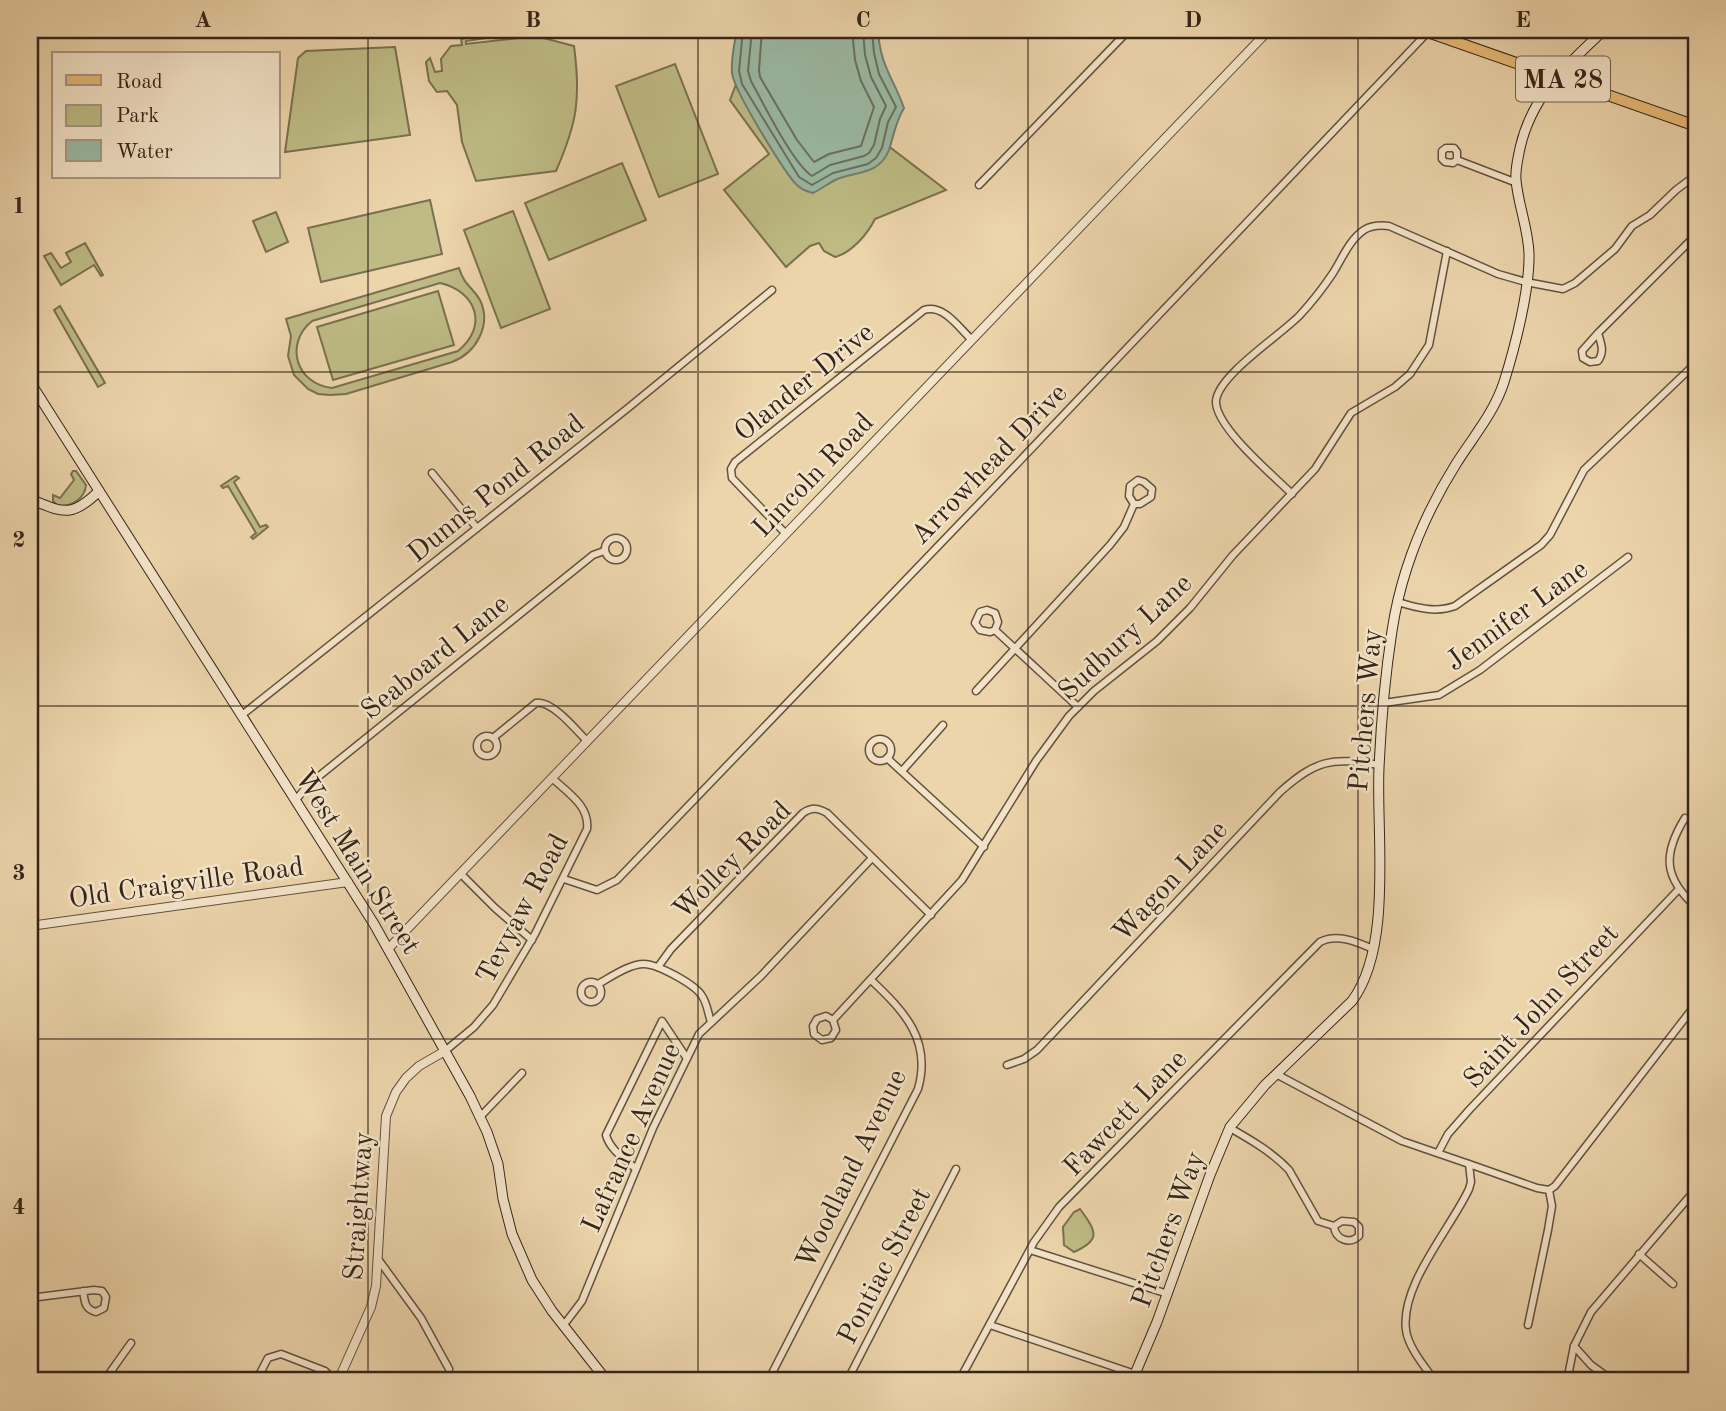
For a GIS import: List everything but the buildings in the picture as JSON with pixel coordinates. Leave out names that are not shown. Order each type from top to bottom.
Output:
[{"type":"main road","name":"Pitchers Way","points":[[1133,1378],[1168,1294],[1210,1175],[1230,1128],[1276,1073],[1355,997],[1365,977],[1373,949],[1378,898],[1379,765],[1390,643],[1398,602],[1425,519],[1497,399],[1514,344],[1526,282],[1528,246],[1517,183],[1517,165],[1525,132],[1535,108],[1557,76],[1604,30]]},
{"type":"main road","name":"MA 28","points":[[1427,31],[1696,127]]},
{"type":"main road","name":"West Main Street","points":[[30,382],[388,949],[480,1117],[498,1164],[503,1199],[515,1241],[536,1288],[607,1381]]},
{"type":"main road","points":[[30,499],[55,510],[68,512],[99,491]]},
{"type":"street","points":[[979,185],[1129,30]]},
{"type":"street","name":"Lincoln Road","points":[[388,949],[1269,30]]},
{"type":"street","name":"Arrowhead Drive","points":[[564,879],[597,890],[612,883],[633,865],[1427,31]]},
{"type":"street","points":[[1457,160],[1517,183]]},
{"type":"street","points":[[1292,494],[1232,433],[1220,417],[1216,402],[1220,386],[1298,316],[1321,290],[1349,246],[1366,229],[1379,225],[1390,226],[1498,274],[1557,289],[1575,283],[1615,249],[1632,226],[1650,215],[1696,175]]},
{"type":"street","points":[[1598,333],[1602,355],[1598,361],[1590,362],[1583,358],[1582,351],[1598,333],[1696,235]]},
{"type":"street","name":"Sudbury Lane","points":[[833,1020],[962,880],[1036,761],[1078,707],[1166,632],[1197,600],[1233,555],[1315,469],[1351,412],[1401,383],[1421,360],[1431,337],[1447,251]]},
{"type":"street","name":"Dunns Pond Road","points":[[242,715],[772,290]]},
{"type":"street","name":"Olander Drive","points":[[786,534],[732,478],[731,470],[735,462],[924,310],[931,308],[941,311],[972,340]]},
{"type":"street","points":[[1398,602],[1428,609],[1455,606],[1541,545],[1550,535],[1584,470],[1696,363]]},
{"type":"street","points":[[432,473],[477,528]]},
{"type":"street","points":[[976,691],[1111,545],[1124,527],[1134,503]]},
{"type":"street","name":"Seaboard Lane","points":[[295,801],[308,785],[383,723],[593,555],[604,551]]},
{"type":"street","name":"Jennifer Lane","points":[[1384,703],[1439,695],[1470,676],[1628,557]]},
{"type":"street","points":[[995,630],[1078,707]]},
{"type":"street","points":[[493,738],[536,703],[541,702],[550,705],[587,741]]},
{"type":"street","points":[[902,771],[943,725]]},
{"type":"street","points":[[887,758],[984,847]]},
{"type":"street","name":"Wagon Lane","points":[[1007,1065],[1024,1059],[1037,1050],[1301,773],[1316,765],[1331,762],[1379,765]]},
{"type":"street","name":"Tevyaw Road","points":[[445,1051],[484,1017],[532,940],[587,829],[585,811],[578,801],[552,778]]},
{"type":"street","name":"Wolley Road","points":[[658,967],[671,949],[810,808],[827,813],[931,915]]},
{"type":"street","points":[[1685,818],[1670,850],[1672,874],[1678,890],[1696,907]]},
{"type":"street","name":"Lafrance Avenue","points":[[563,1326],[582,1301],[636,1169],[699,1034],[794,943],[872,858]]},
{"type":"street","points":[[461,874],[532,940]]},
{"type":"street","name":"Old Craigville Road","points":[[30,926],[348,883]]},
{"type":"street","name":"Saint John Street","points":[[1438,1153],[1448,1134],[1470,1109],[1678,890]]},
{"type":"street","name":"Fawcett Lane","points":[[959,1381],[1030,1250],[1059,1208],[1320,942],[1340,939],[1373,949]]},
{"type":"street","points":[[598,984],[635,966],[647,964],[658,967],[701,993],[711,1022]]},
{"type":"street","name":"Woodland Avenue","points":[[768,1381],[912,1101],[922,1076],[921,1054],[912,1026],[893,1001],[871,979]]},
{"type":"street","points":[[1276,1073],[1402,1141],[1549,1190],[1586,1148],[1696,1004]]},
{"type":"street","points":[[636,1169],[615,1151],[608,1143],[606,1135],[662,1021],[686,1057]]},
{"type":"street","name":"Straightway","points":[[337,1381],[371,1307],[376,1286],[386,1116],[396,1092],[406,1078],[419,1066],[445,1051]]},
{"type":"street","points":[[480,1117],[522,1073]]},
{"type":"street","points":[[1230,1128],[1268,1151],[1282,1163],[1318,1221],[1334,1226]]},
{"type":"street","points":[[1435,1381],[1407,1334],[1406,1317],[1414,1288],[1469,1189],[1469,1164]]},
{"type":"street","name":"Pontiac Street","points":[[847,1381],[956,1169]]},
{"type":"street","points":[[1567,1381],[1574,1346],[1591,1312],[1696,1189]]},
{"type":"street","points":[[1528,1325],[1549,1230],[1552,1206],[1549,1190]]},
{"type":"street","points":[[1030,1250],[1168,1294]]},
{"type":"street","points":[[1639,1255],[1674,1284]]},
{"type":"street","points":[[378,1259],[421,1318],[449,1369]]},
{"type":"street","points":[[30,1298],[83,1291]]},
{"type":"street","points":[[990,1325],[1133,1378]]},
{"type":"street","points":[[104,1381],[131,1343]]},
{"type":"street","points":[[1574,1346],[1591,1365],[1613,1381]]},
{"type":"street","points":[[256,1381],[268,1358],[278,1354],[296,1358],[337,1381]]},
{"type":"green space","points":[[757,30],[820,30],[874,135],[946,190],[875,219],[858,243],[841,255],[835,257],[824,251],[819,243],[810,246],[786,267],[724,190],[769,154],[730,100]]},
{"type":"green space","points":[[486,33],[500,36],[466,41],[466,44],[536,36],[574,46],[576,110],[569,139],[556,171],[476,181],[462,142],[457,105],[447,91],[437,92],[429,81],[426,62],[430,58],[435,72],[442,71],[441,59],[451,46],[462,45],[461,39],[466,36]]},
{"type":"green space","points":[[395,47],[410,135],[285,152],[298,58],[306,51]]},
{"type":"green space","points":[[675,64],[718,174],[659,197],[616,86]]},
{"type":"green space","points":[[622,163],[646,220],[549,260],[525,203]]},
{"type":"green space","points":[[430,200],[442,254],[321,282],[308,228]]},
{"type":"green space","points":[[513,211],[550,309],[501,328],[464,230]]},
{"type":"green space","points":[[276,212],[288,242],[266,252],[253,221]]},
{"type":"green space","points":[[85,243],[103,275],[101,276],[94,265],[61,285],[44,256],[51,253],[61,268],[71,262],[66,253]]},
{"type":"green space","points":[[459,268],[480,300],[484,319],[480,337],[461,358],[346,394],[330,395],[318,394],[308,389],[294,375],[288,356],[291,336],[286,319]],"holes":[[[440,283],[452,287],[470,301],[475,321],[468,341],[458,351],[332,388],[320,385],[302,371],[298,362],[298,341],[303,330],[312,321]]]},
{"type":"green space","points":[[438,291],[454,345],[333,380],[317,327]]},
{"type":"green space","points":[[60,306],[105,383],[98,387],[54,310]]},
{"type":"green space","points":[[76,471],[86,485],[85,490],[77,501],[58,506],[53,501],[53,495],[60,498],[74,480],[71,474]]},
{"type":"green space","points":[[236,476],[239,478],[234,482],[260,527],[268,527],[253,539],[251,537],[256,533],[228,486],[221,486]]},
{"type":"green space","points":[[1080,1209],[1093,1230],[1093,1235],[1089,1243],[1074,1252],[1064,1245],[1063,1227],[1074,1212]]},
{"type":"water","points":[[737,30],[878,30],[884,62],[904,108],[885,158],[867,171],[837,179],[813,193],[796,184],[759,128],[735,82],[732,62]]}]
